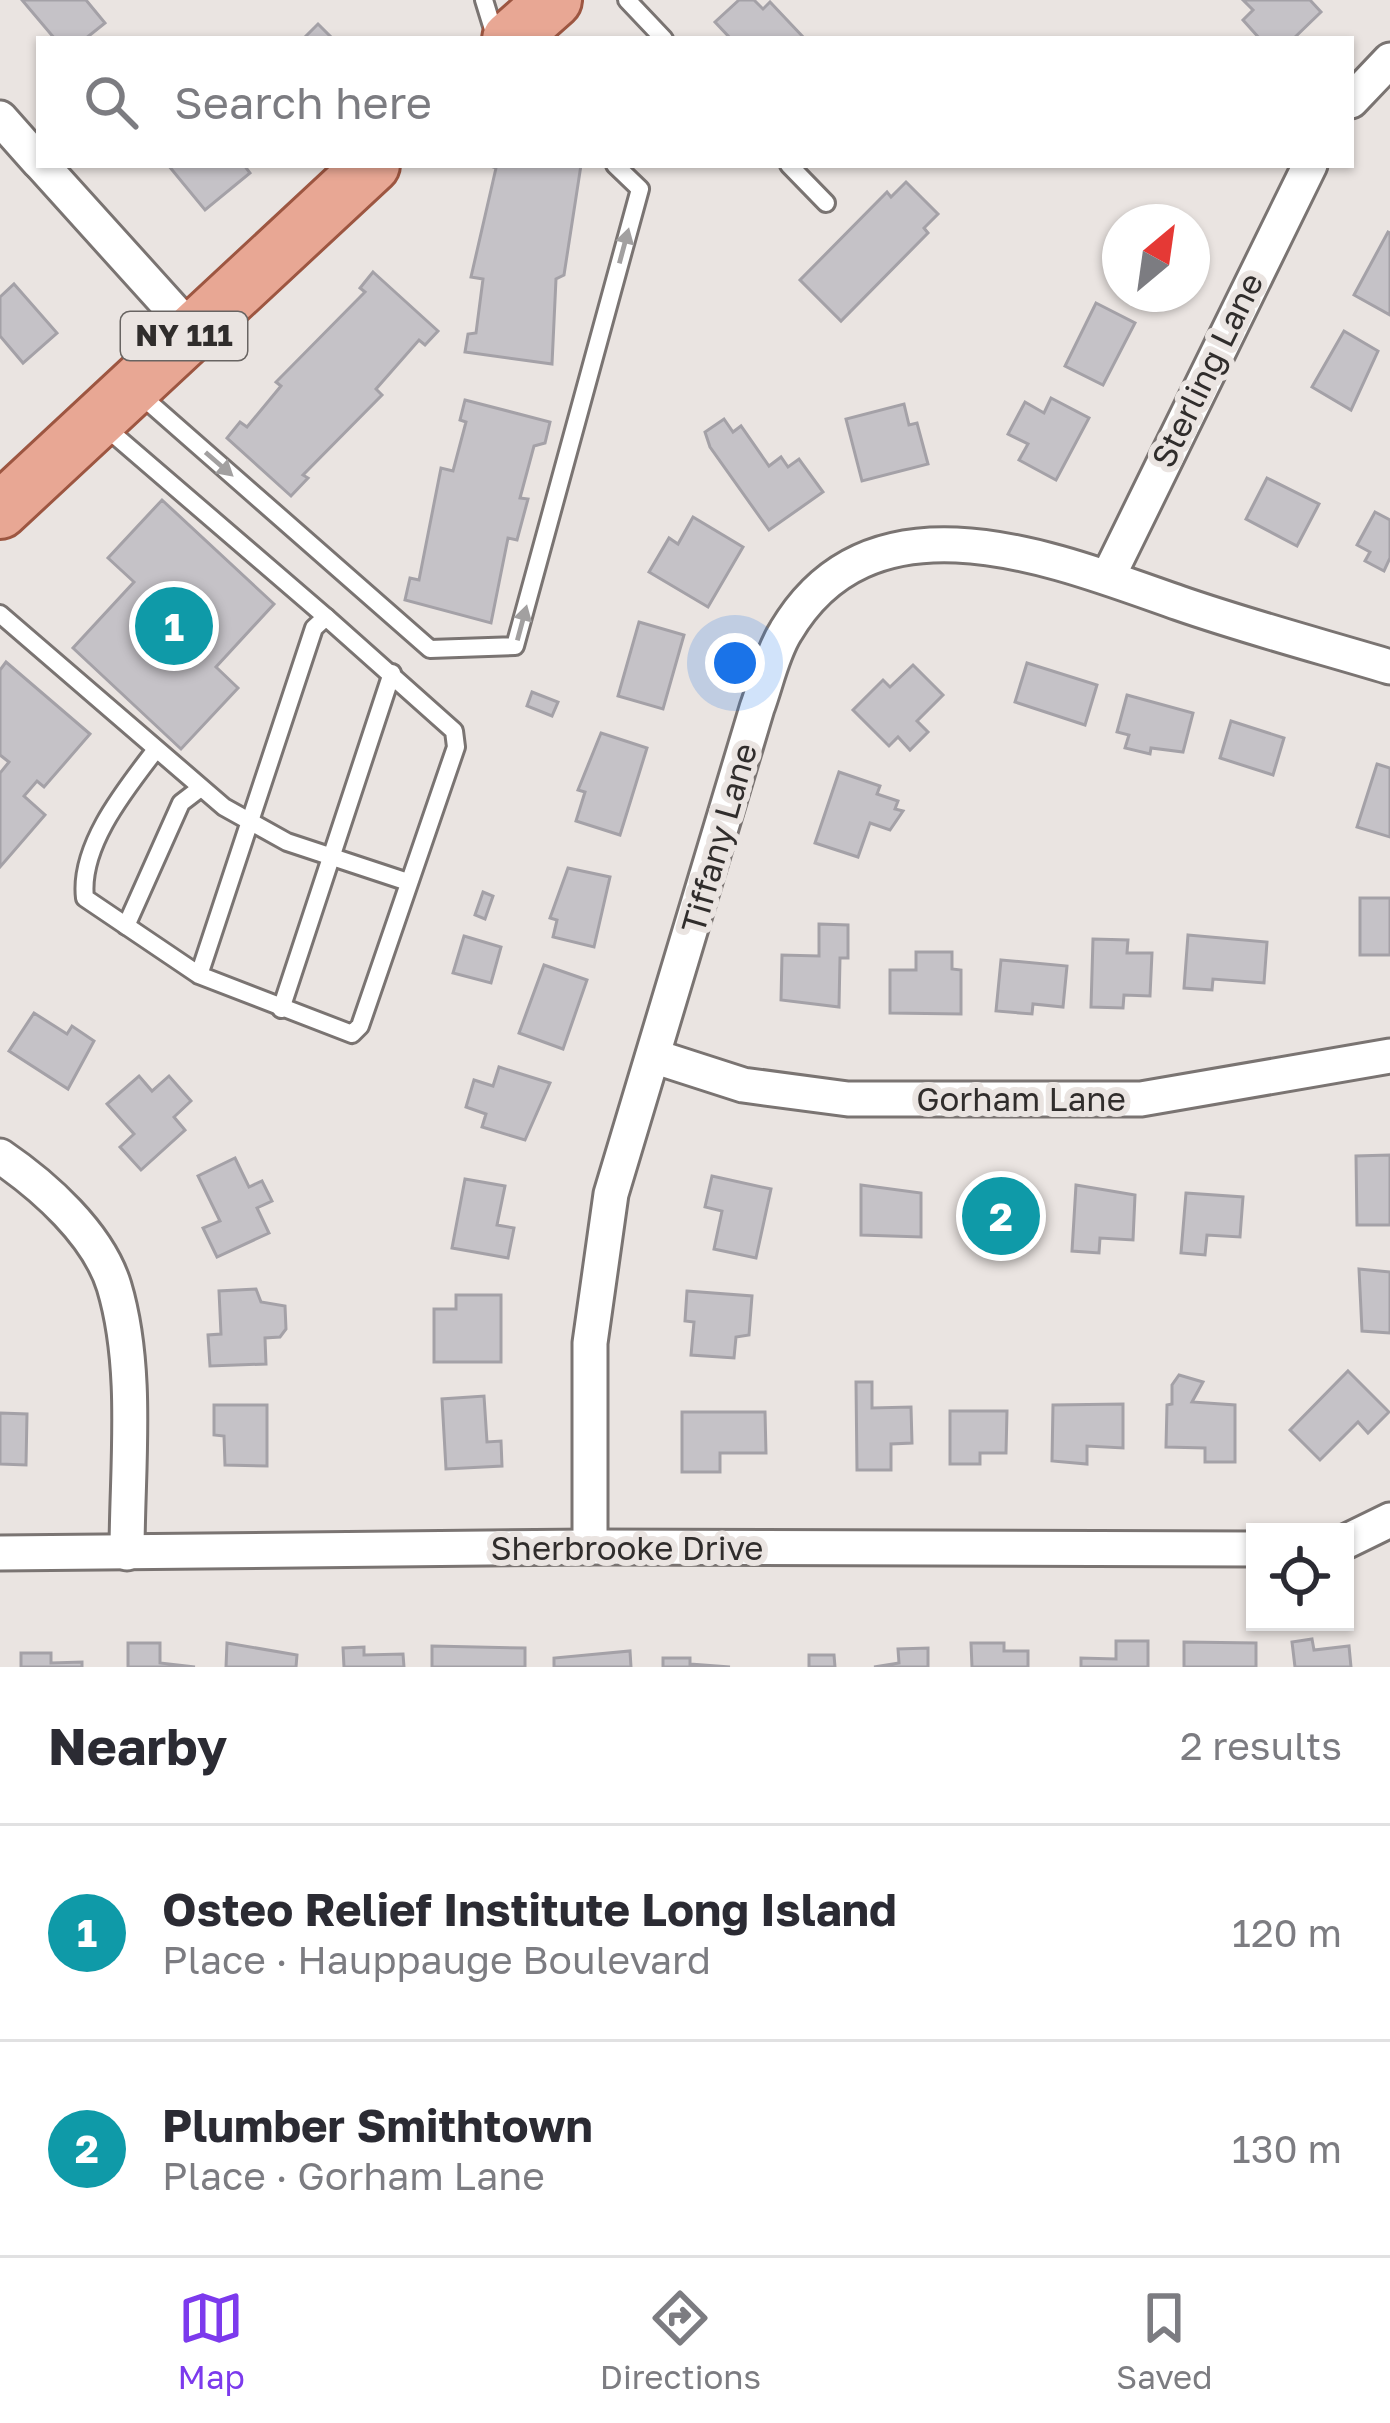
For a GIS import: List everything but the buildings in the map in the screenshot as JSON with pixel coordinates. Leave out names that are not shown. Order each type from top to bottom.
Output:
[{"type":"main road","points":[[514,36],[554,0]]},
{"type":"main road","name":"NY 111","points":[[0,511],[369,168]]},
{"type":"street","points":[[1354,98],[1390,60]]},
{"type":"street","points":[[0,118],[36,158]]},
{"type":"street","points":[[45,168],[191,330]]},
{"type":"street","name":"Sterling Lane","points":[[1108,577],[1309,168]]},
{"type":"street","name":"Tiffany Lane","points":[[590,1546],[590,1342],[610,1194],[757,708],[786,630],[830,582],[880,553],[942,541],[1048,557],[1390,667]]},
{"type":"street","name":"Gorham Lane","points":[[653,1056],[743,1085],[848,1099],[1119,1099],[1390,1056]]},
{"type":"street","points":[[0,1156],[76,1222],[113,1283],[125,1349],[127,1553]]},
{"type":"street","points":[[1354,1538],[1390,1520]]},
{"type":"street","name":"Sherbrooke Drive","points":[[0,1553],[590,1546],[1246,1549]]},
{"type":"lane","points":[[484,0],[495,36]]},
{"type":"lane","points":[[627,0],[661,36]]},
{"type":"lane","points":[[114,403],[430,649],[515,646],[640,189],[618,168]]},
{"type":"lane","points":[[791,168],[826,202]]},
{"type":"lane","points":[[114,403],[326,617],[454,731],[456,747],[360,1026],[352,1034],[200,975],[85,898],[83,878],[118,797],[154,752]]},
{"type":"lane","points":[[0,614],[198,790],[249,824],[408,883]]},
{"type":"lane","points":[[200,975],[314,628],[326,617]]},
{"type":"lane","points":[[281,1009],[392,674]]},
{"type":"lane","points":[[126,926],[181,803],[198,790]]},
{"type":"place","name":"Osteo Relief Institute Long Island","points":[[174,626]]},
{"type":"place","name":"Plumber Smithtown","points":[[1001,1216]]}]
